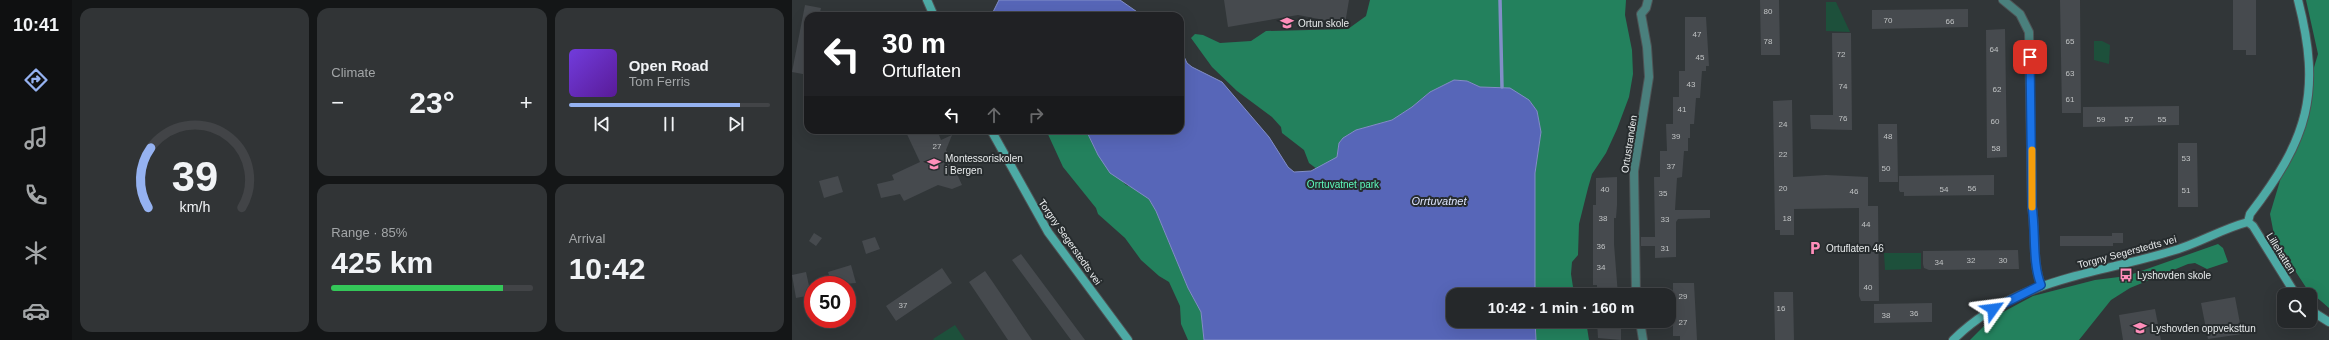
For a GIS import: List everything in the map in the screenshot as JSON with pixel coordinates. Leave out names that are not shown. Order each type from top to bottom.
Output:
[{"type":"main road","points":[[927,0],[932,12]]},
{"type":"main road","points":[[2248,222],[2250,214],[2289,158],[2304,122],[2309,92],[2309,62],[2307,41],[2298,0]]},
{"type":"main road","name":"Torgny Segerstedts vei","points":[[993,134],[1048,232],[1128,340]]},
{"type":"main road","name":"Torgny Segerstedts vei","points":[[1953,340],[1983,315],[2017,295],[2041,285],[2171,252],[2229,227],[2248,222]]},
{"type":"main road","name":"Lillehatten","points":[[2248,222],[2253,226],[2292,288]]},
{"type":"main road","points":[[2317,314],[2329,322]]},
{"type":"street","name":"Ortustranden","points":[[1636,288],[1634,171],[1649,77],[1647,47],[1641,14],[1646,8],[1648,0]]},
{"type":"street","points":[[2003,0],[2020,14],[2029,32],[2032,206],[2036,230],[2036,272],[2041,285]]},
{"type":"street","points":[[1641,328],[1643,340]]},
{"type":"green space","points":[[1370,0],[1626,0],[1625,15],[1632,50],[1633,74],[1629,97],[1606,153],[1592,174],[1579,224],[1578,255],[1572,262],[1571,274],[1574,288],[1535,288],[1535,173],[1541,132],[1537,111],[1529,100],[1502,87],[1480,87],[1467,81],[1454,80],[1430,92],[1412,107],[1392,120],[1356,130],[1343,138],[1339,143],[1337,157],[1317,169],[1309,163],[1304,150],[1282,133],[1281,127],[1272,117],[1237,91],[1212,67],[1191,38],[1195,34],[1203,35],[1220,43],[1251,41],[1266,31],[1348,29],[1366,16]]},
{"type":"green space","points":[[2306,0],[2329,0],[2329,308],[2317,298],[2317,288],[2306,288],[2275,240],[2270,214],[2318,54]]},
{"type":"green space","points":[[1826,2],[1836,2],[1850,32],[1826,31]]},
{"type":"green space","points":[[2094,41],[2102,41],[2110,45],[2109,64],[2094,60]]},
{"type":"green space","points":[[1048,134],[1088,134],[1098,155],[1126,185],[1139,190],[1149,199],[1156,211],[1188,288],[1201,312],[1204,340],[1188,340],[1181,324],[1180,306],[1169,282],[1159,276],[1141,260],[1125,238],[1098,214],[1096,208],[1063,167]]},
{"type":"green space","points":[[2218,244],[2223,248],[2228,262],[2207,269],[2195,263],[2188,264],[2130,288],[2111,300],[2079,340],[1970,340],[1992,318],[2033,296],[2095,280],[2127,276]]},
{"type":"green space","points":[[1884,253],[1921,253],[1921,269],[1885,270]]},
{"type":"green space","points":[[955,325],[965,340],[933,339]]},
{"type":"green space","points":[[1535,328],[1587,328],[1589,340],[1536,340]]},
{"type":"water","points":[[999,0],[1120,0],[1137,12],[993,12]]},
{"type":"water","name":"Orrtuvatnet","points":[[1184,57],[1187,63],[1192,67],[1222,82],[1269,137],[1288,167],[1294,172],[1311,171],[1337,157],[1339,143],[1343,138],[1356,130],[1392,120],[1412,107],[1430,92],[1454,80],[1467,81],[1480,87],[1510,88],[1529,100],[1537,111],[1541,132],[1535,173],[1535,288],[1446,288],[1446,328],[1535,328],[1536,340],[1204,340],[1201,312],[1188,288],[1156,211],[1149,199],[1110,173],[1098,155],[1088,134],[1184,134]]},
{"type":"building","points":[[1224,0],[1349,0],[1345,24],[1298,15],[1228,27]]},
{"type":"building","points":[[1760,0],[1779,0],[1780,55],[1761,55]]},
{"type":"building","points":[[2060,0],[2080,0],[2081,113],[2062,113]]},
{"type":"building","points":[[2233,0],[2256,0],[2256,55],[2246,55],[2246,50],[2233,50]]},
{"type":"building","points":[[805,5],[821,8],[820,12],[804,12],[804,74],[792,72]]},
{"type":"building","points":[[1968,9],[1968,27],[1872,29],[1872,10]]},
{"type":"building","points":[[1685,17],[1706,17],[1709,66],[1706,66],[1706,71],[1702,71],[1700,98],[1696,98],[1694,124],[1690,124],[1690,138],[1688,138],[1688,151],[1684,151],[1682,177],[1677,178],[1675,210],[1710,210],[1710,218],[1678,219],[1676,222],[1676,257],[1655,258],[1655,246],[1641,246],[1641,237],[1655,237],[1654,177],[1660,177],[1660,151],[1667,151],[1666,124],[1673,124],[1673,97],[1679,97],[1679,71],[1685,71]]},
{"type":"building","points":[[2005,29],[2007,157],[1987,158],[1986,30]]},
{"type":"building","points":[[1832,33],[1851,33],[1852,130],[1811,129],[1810,115],[1833,115]]},
{"type":"building","points":[[1792,100],[1793,177],[1826,175],[1868,177],[1868,206],[1878,206],[1879,301],[1861,301],[1859,296],[1859,208],[1794,209],[1794,235],[1780,235],[1780,230],[1775,230],[1773,101]]},
{"type":"building","points":[[2179,106],[2179,125],[2083,127],[2083,107]]},
{"type":"building","points":[[1878,124],[1897,124],[1898,182],[1879,182]]},
{"type":"building","points":[[907,134],[939,134],[941,140],[952,135],[946,150],[962,185],[952,189],[938,185],[904,201],[900,194],[881,198],[877,184],[894,180],[892,175],[920,162]]},
{"type":"building","points":[[2178,143],[2197,143],[2198,207],[2178,207]]},
{"type":"building","points":[[1994,175],[1994,195],[1904,196],[1904,192],[1900,192],[1899,190],[1899,176]]},
{"type":"building","points":[[838,176],[843,192],[824,198],[819,181]]},
{"type":"building","points":[[1617,177],[1617,205],[1616,218],[1614,218],[1614,244],[1617,288],[1597,288],[1597,285],[1593,285],[1593,205],[1596,205],[1596,178]]},
{"type":"building","points":[[814,233],[822,238],[816,246],[809,241]]},
{"type":"building","points":[[2112,233],[2123,233],[2123,243],[2113,243],[2113,246],[2060,246],[2060,236],[2112,236]]},
{"type":"building","points":[[875,237],[880,249],[866,254],[862,241]]},
{"type":"building","points":[[2018,250],[2019,269],[1929,270],[1924,268],[1923,264],[1923,251]]},
{"type":"building","points":[[1021,254],[1085,340],[1071,340],[1012,260]]},
{"type":"building","points":[[851,265],[854,276],[829,276],[828,272]]},
{"type":"building","points":[[942,268],[952,283],[896,321],[886,306]]},
{"type":"building","points":[[985,271],[1032,340],[1008,340],[969,282]]},
{"type":"building","points":[[806,272],[807,276],[804,276],[804,296],[796,298],[792,275]]},
{"type":"building","points":[[1673,283],[1694,283],[1697,340],[1680,340],[1680,336],[1673,336],[1673,328],[1676,328],[1676,288],[1673,288]]},
{"type":"building","points":[[1774,292],[1793,292],[1794,340],[1775,340]]},
{"type":"building","points":[[2235,297],[2242,334],[2208,339],[2201,303]]},
{"type":"building","points":[[1932,303],[1932,322],[1874,323],[1874,304]]},
{"type":"building","name":"Lyshovden oppveksttun","points":[[2155,309],[2161,340],[2123,340],[2119,315]]},
{"type":"building","points":[[1597,328],[1621,328],[1621,340],[1598,338]]},
{"type":"waterway","points":[[1500,0],[1502,87]]},
{"type":"slow traffic","points":[[2032,150],[2032,207]]},
{"type":"place","name":"Ortun skole","points":[[1287,23]]},
{"type":"place","name":"Montessoriskolen i Bergen","points":[[934,164]]},
{"type":"place","name":"Ortuflaten 46","points":[[1815,248]]},
{"type":"place","name":"Lyshovden skole","points":[[2126,275]]},
{"type":"place","name":"Lyshovden oppveksttun","points":[[2140,328]]},
{"type":"route","points":[[1993,309],[2017,295],[2041,285],[2036,272],[2036,230],[2032,206],[2032,112],[2030,57]]},
{"type":"park label","name":"Orrtuvatnet park","points":[[1343,184]]}]
